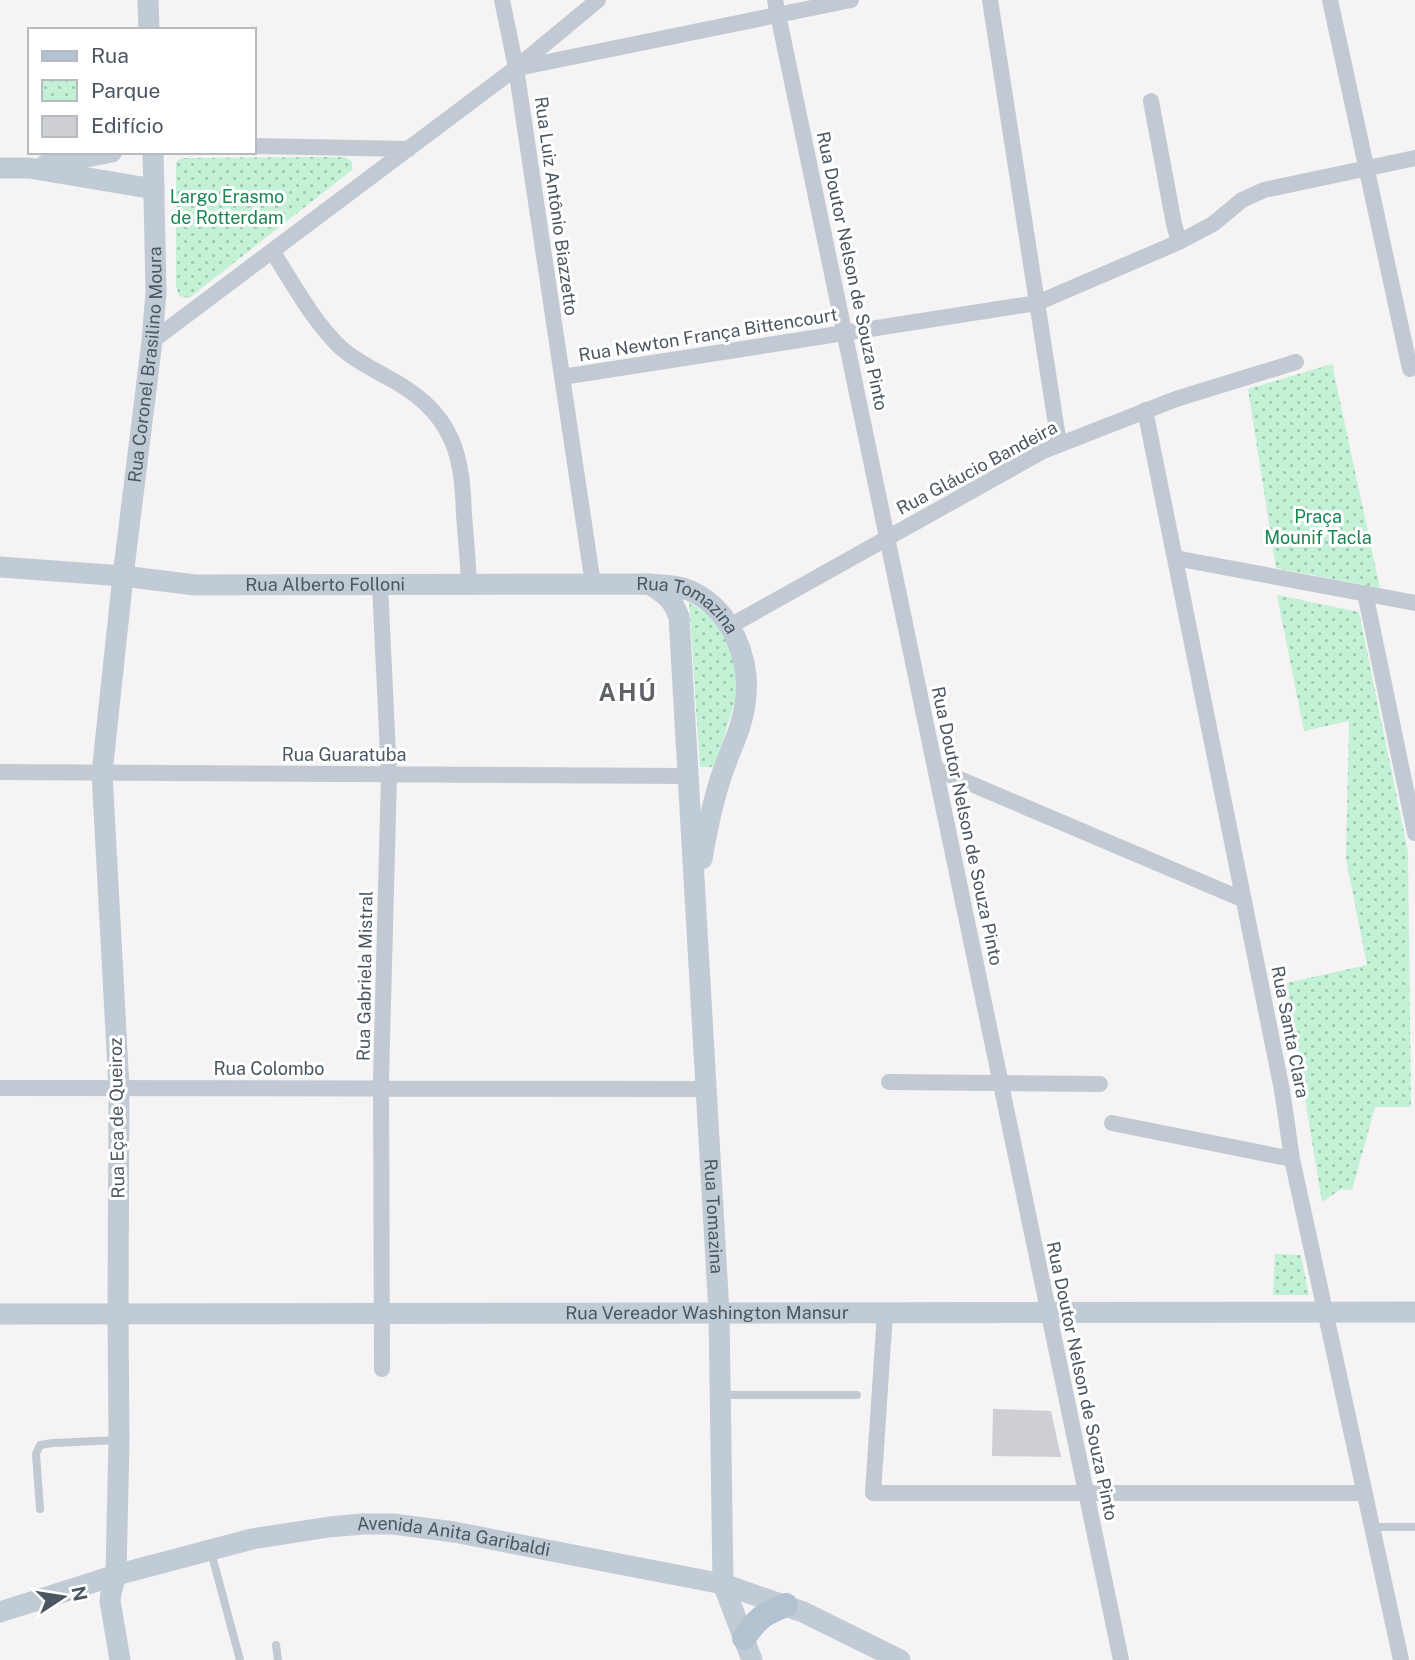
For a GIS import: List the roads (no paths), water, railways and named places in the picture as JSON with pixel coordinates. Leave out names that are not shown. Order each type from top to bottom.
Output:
[{"type":"main road","points":[[148,0],[149,28]]},
{"type":"main road","points":[[29,168],[102,154]]},
{"type":"main road","name":"Rua Coronel Brasilino Moura","points":[[123,576],[157,284],[153,154]]},
{"type":"main road","points":[[0,168],[29,168],[154,189]]},
{"type":"main road","name":"Rua Alberto Folloni","points":[[0,567],[123,576],[195,585],[649,584]]},
{"type":"main road","name":"Rua Eça de Queiroz","points":[[120,1660],[110,1601],[116,1575],[119,1440],[120,1088],[102,773],[123,576]]},
{"type":"main road","name":"Rua Tomazina","points":[[649,584],[673,585],[690,590],[719,612],[730,626],[741,653],[747,685],[741,724],[713,801],[701,863],[697,931]]},
{"type":"main road","name":"Rua Tomazina","points":[[649,584],[665,594],[674,604],[679,617],[719,1313],[723,1584]]},
{"type":"main road","points":[[688,776],[724,768]]},
{"type":"main road","name":"Rua Vereador Washington Mansur","points":[[0,1314],[1415,1312]]},
{"type":"main road","name":"Avenida Anita Garibaldi","points":[[0,1612],[116,1575],[252,1539],[294,1531],[363,1524],[393,1524],[454,1532],[723,1584],[803,1612],[900,1660]]},
{"type":"main road","points":[[723,1584],[748,1649]]},
{"type":"main road","points":[[748,1649],[760,1616],[786,1605]]},
{"type":"street","name":"Rua Luiz Antônio Biazzetto","points":[[502,0],[516,68],[593,584]]},
{"type":"street","points":[[152,341],[516,68],[598,0]]},
{"type":"street","points":[[516,68],[777,7],[851,0]]},
{"type":"street","points":[[990,0],[1059,444]]},
{"type":"street","points":[[1330,0],[1413,369],[1392,366]]},
{"type":"street","name":"Rua Doutor Nelson de Souza Pinto","points":[[777,7],[1121,1660]]},
{"type":"street","points":[[1151,101],[1179,242]]},
{"type":"street","points":[[256,146],[409,149]]},
{"type":"street","name":"Rua Newton França Bittencourt","points":[[562,377],[1037,303],[1179,242],[1213,224],[1252,194],[1415,158]]},
{"type":"street","points":[[272,251],[321,326],[342,349],[414,393],[440,420],[459,461],[470,584]]},
{"type":"street","name":"Rua Gláucio Bandeira","points":[[730,626],[1027,459],[1059,444],[1176,399],[1296,362]]},
{"type":"street","name":"Rua Santa Clara","points":[[1145,410],[1282,1090],[1292,1159],[1401,1660]]},
{"type":"street","points":[[1175,558],[1415,603]]},
{"type":"street","name":"Rua Gabriela Mistral","points":[[380,585],[389,775],[382,1088],[382,1368]]},
{"type":"street","points":[[1365,593],[1415,833]]},
{"type":"street","points":[[936,769],[1244,900]]},
{"type":"street","name":"Rua Guaratuba","points":[[0,772],[688,776]]},
{"type":"street","points":[[889,1082],[1100,1084]]},
{"type":"street","name":"Rua Colombo","points":[[0,1088],[706,1088]]},
{"type":"street","points":[[1112,1123],[1292,1159]]},
{"type":"street","points":[[885,1313],[873,1493],[1364,1493]]},
{"type":"lane","points":[[720,1395],[857,1395]]},
{"type":"lane","points":[[40,1509],[36,1454],[40,1445],[119,1440]]},
{"type":"lane","points":[[1372,1527],[1415,1527]]},
{"type":"lane","points":[[211,1549],[240,1660]]},
{"type":"lane","points":[[276,1646],[278,1660]]},
{"type":"district","name":"AHÚ","points":[[628,693]]},
{"type":"park label","name":"Largo Erasmo de Rotterdam","points":[[227,207]]},
{"type":"park label","name":"Praça Mounif Tacla","points":[[1318,527]]}]
